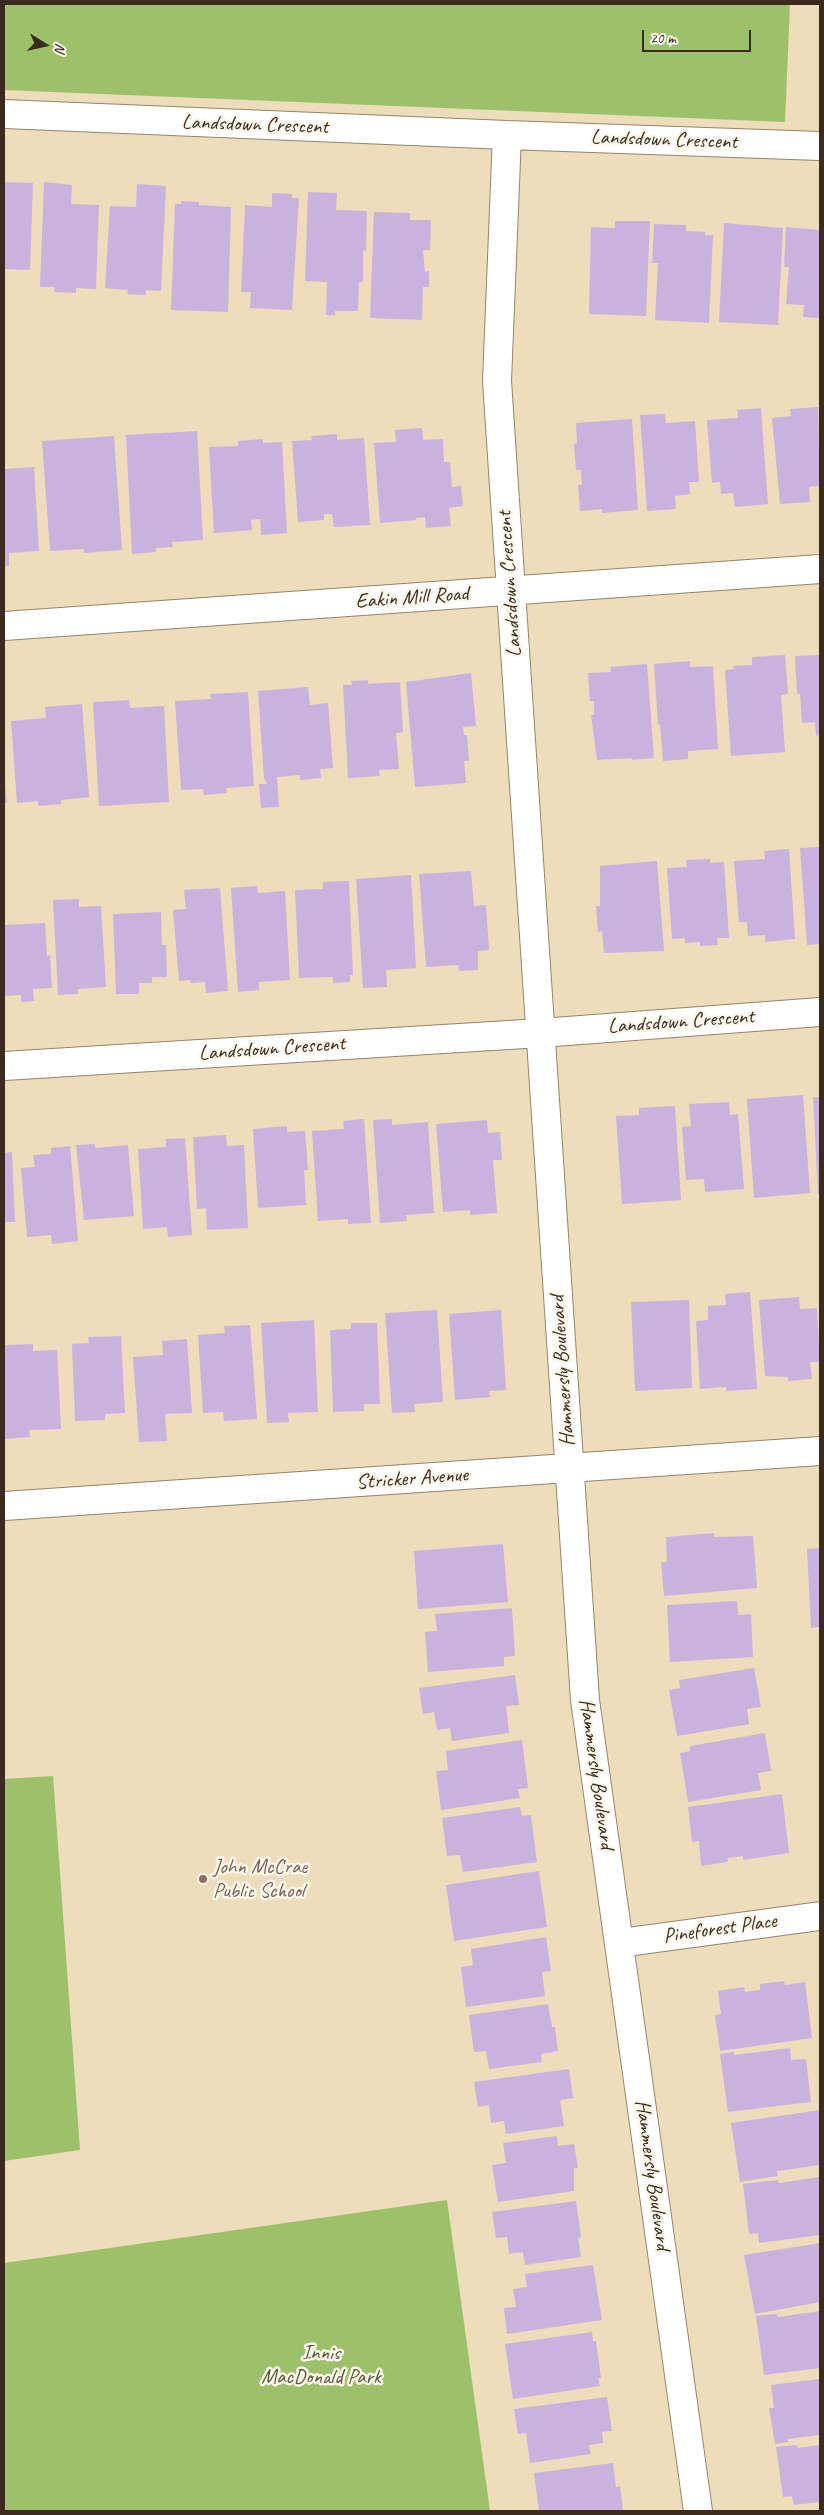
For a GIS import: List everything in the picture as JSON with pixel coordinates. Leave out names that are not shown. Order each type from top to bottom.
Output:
[{"type":"street","name":"Landsdown Crescent","points":[[4,114],[820,146]]},
{"type":"street","name":"Landsdown Crescent","points":[[507,135],[497,380],[541,1033]]},
{"type":"street","name":"Eakin Mill Road","points":[[4,626],[820,569]]},
{"type":"street","name":"Landsdown Crescent","points":[[4,1066],[541,1033],[820,1012]]},
{"type":"street","name":"Hammersly Boulevard","points":[[541,1033],[585,1700],[698,2511]]},
{"type":"street","name":"Stricker Avenue","points":[[4,1506],[820,1451]]},
{"type":"street","name":"Pineforest Place","points":[[620,1943],[820,1916]]},
{"type":"green space","points":[[4,4],[790,4],[785,122],[4,90]]},
{"type":"green space","points":[[53,1776],[80,2150],[4,2161],[4,1779]]},
{"type":"green space","name":"Innis MacDonald Park","points":[[447,2200],[490,2511],[4,2511],[4,2263]]},
{"type":"building","points":[[4,182],[33,183],[30,270],[4,269]]},
{"type":"building","points":[[44,182],[72,185],[71,204],[99,205],[96,289],[76,288],[76,293],[54,292],[55,287],[40,287]]},
{"type":"building","points":[[137,184],[166,186],[161,291],[146,290],[146,295],[127,294],[128,290],[105,288],[110,206],[136,207]]},
{"type":"building","points":[[308,192],[337,193],[336,210],[367,211],[366,251],[363,250],[363,282],[359,282],[358,311],[335,311],[335,315],[326,315],[327,282],[305,281]]},
{"type":"building","points":[[272,193],[292,194],[292,198],[299,198],[292,310],[250,308],[251,292],[241,292],[245,205],[272,207]]},
{"type":"building","points":[[181,201],[199,202],[199,205],[231,207],[228,312],[171,310],[175,204],[181,204]]},
{"type":"building","points":[[374,212],[410,213],[410,220],[431,220],[430,250],[423,250],[425,272],[429,271],[429,287],[423,287],[422,320],[370,318]]},
{"type":"building","points":[[615,221],[650,221],[646,316],[589,314],[591,227],[615,228]]},
{"type":"building","points":[[724,223],[783,228],[778,325],[719,322]]},
{"type":"building","points":[[654,224],[686,225],[686,231],[705,232],[705,235],[713,235],[709,323],[655,320],[658,263],[652,263]]},
{"type":"building","points":[[786,227],[820,230],[820,318],[803,317],[804,305],[786,304],[789,267],[784,267]]},
{"type":"building","points":[[818,407],[820,486],[809,487],[810,502],[780,504],[772,418],[791,416],[790,409]]},
{"type":"building","points":[[761,408],[768,504],[735,507],[733,493],[721,494],[720,482],[712,483],[707,420],[738,418],[737,410]]},
{"type":"building","points":[[665,414],[666,423],[695,421],[699,482],[689,482],[690,494],[675,496],[676,509],[647,511],[640,415]]},
{"type":"building","points":[[632,419],[638,510],[602,513],[602,509],[580,511],[578,485],[582,484],[581,470],[576,470],[574,444],[577,443],[576,423]]},
{"type":"building","points":[[422,428],[423,440],[443,439],[444,462],[450,462],[452,487],[461,486],[463,506],[449,508],[451,526],[426,528],[425,517],[416,518],[416,520],[380,523],[374,443],[396,442],[395,430]]},
{"type":"building","points":[[197,431],[203,540],[172,542],[173,547],[156,548],[156,552],[132,554],[126,435]]},
{"type":"building","points":[[337,434],[337,440],[364,438],[370,525],[334,527],[332,514],[324,514],[324,520],[298,522],[292,441],[312,440],[311,436]]},
{"type":"building","points":[[114,436],[122,550],[84,553],[84,549],[50,551],[42,441]]},
{"type":"building","points":[[263,439],[263,443],[282,442],[287,533],[261,535],[260,519],[251,520],[252,530],[214,533],[209,447],[238,446],[238,441]]},
{"type":"building","points":[[34,467],[39,551],[9,553],[9,566],[4,566],[4,469]]},
{"type":"building","points":[[785,655],[788,694],[781,695],[785,752],[731,756],[725,670],[734,669],[733,666],[752,665],[752,657]]},
{"type":"building","points":[[820,655],[820,735],[816,736],[815,722],[802,723],[800,694],[797,694],[795,656]]},
{"type":"building","points":[[690,661],[690,667],[713,666],[718,749],[688,751],[688,759],[663,761],[660,724],[658,725],[654,664]]},
{"type":"building","points":[[647,664],[654,758],[597,760],[591,715],[594,715],[594,701],[590,701],[588,673],[611,672],[610,667]]},
{"type":"building","points":[[471,673],[476,726],[463,727],[464,735],[467,735],[469,761],[464,761],[466,783],[415,787],[406,682]]},
{"type":"building","points":[[368,680],[368,684],[400,682],[403,732],[396,733],[399,769],[379,770],[380,776],[348,778],[343,685],[352,685],[351,681]]},
{"type":"building","points":[[308,687],[310,705],[328,703],[333,768],[320,769],[321,778],[300,780],[300,775],[277,777],[279,807],[261,808],[259,784],[267,784],[264,778],[258,691]]},
{"type":"building","points":[[248,692],[254,786],[226,788],[227,793],[204,795],[203,789],[181,790],[175,701],[211,699],[210,694]]},
{"type":"building","points":[[129,700],[130,708],[164,706],[169,802],[99,806],[93,702]]},
{"type":"building","points":[[82,704],[89,797],[61,800],[61,804],[38,806],[38,801],[17,803],[11,721],[46,718],[45,707]]},
{"type":"building","points":[[4,766],[7,803],[4,803]]},
{"type":"building","points":[[820,847],[820,944],[807,945],[800,848]]},
{"type":"building","points":[[789,849],[795,939],[765,942],[765,935],[748,936],[747,922],[739,922],[734,861],[765,859],[764,851]]},
{"type":"building","points":[[710,859],[710,863],[724,862],[729,938],[717,938],[718,945],[700,946],[700,942],[685,943],[685,938],[672,939],[667,868],[687,867],[686,860]]},
{"type":"building","points":[[657,861],[664,951],[604,953],[602,931],[598,932],[596,906],[600,906],[600,866]]},
{"type":"building","points":[[471,871],[474,906],[486,905],[489,950],[478,951],[478,970],[459,971],[458,965],[426,967],[419,874]]},
{"type":"building","points":[[411,875],[416,968],[386,970],[387,987],[363,988],[356,879]]},
{"type":"building","points":[[349,881],[353,975],[350,975],[350,982],[333,983],[333,977],[299,978],[295,890],[323,889],[323,882]]},
{"type":"building","points":[[257,886],[258,893],[285,891],[290,980],[259,982],[259,990],[238,992],[231,888]]},
{"type":"building","points":[[220,888],[228,991],[206,993],[205,982],[191,983],[190,980],[179,981],[173,910],[186,909],[184,890]]},
{"type":"building","points":[[79,899],[79,907],[101,906],[106,987],[78,989],[78,994],[58,995],[53,900]]},
{"type":"building","points":[[161,912],[162,945],[166,945],[167,977],[152,977],[152,983],[139,983],[139,994],[116,994],[113,914]]},
{"type":"building","points":[[45,923],[47,956],[50,955],[52,988],[33,989],[34,1001],[21,1002],[21,995],[4,996],[4,925]]},
{"type":"building","points":[[803,1095],[810,1193],[754,1198],[747,1099]]},
{"type":"building","points":[[813,1097],[820,1097],[820,1193],[818,1194]]},
{"type":"building","points":[[729,1102],[730,1115],[738,1114],[744,1189],[705,1192],[704,1179],[686,1180],[682,1127],[691,1126],[689,1104]]},
{"type":"building","points":[[675,1106],[681,1200],[622,1204],[616,1116],[639,1115],[639,1108]]},
{"type":"building","points":[[364,1119],[371,1223],[348,1224],[348,1219],[318,1221],[312,1131],[344,1129],[343,1121]]},
{"type":"building","points":[[392,1119],[392,1125],[428,1122],[434,1213],[406,1215],[407,1221],[380,1223],[373,1120]]},
{"type":"building","points":[[487,1120],[488,1133],[500,1132],[502,1160],[493,1160],[497,1213],[470,1215],[470,1210],[443,1212],[436,1124]]},
{"type":"building","points":[[287,1126],[287,1132],[305,1131],[308,1170],[304,1170],[306,1205],[258,1208],[253,1129]]},
{"type":"building","points":[[226,1135],[227,1146],[244,1145],[248,1228],[207,1230],[206,1208],[197,1209],[193,1137]]},
{"type":"building","points":[[185,1138],[192,1235],[168,1237],[167,1227],[143,1229],[138,1149],[166,1147],[166,1139]]},
{"type":"building","points":[[95,1144],[95,1148],[128,1145],[134,1216],[84,1220],[76,1145]]},
{"type":"building","points":[[70,1146],[78,1241],[52,1244],[51,1235],[27,1237],[21,1168],[35,1167],[33,1155],[51,1154],[51,1148]]},
{"type":"building","points":[[12,1152],[15,1222],[4,1222],[4,1153]]},
{"type":"building","points":[[750,1292],[757,1389],[726,1391],[726,1387],[700,1389],[696,1321],[708,1320],[708,1306],[726,1305],[725,1294]]},
{"type":"building","points":[[799,1297],[800,1309],[817,1308],[820,1362],[810,1362],[812,1379],[788,1381],[788,1377],[765,1376],[759,1300]]},
{"type":"building","points":[[689,1300],[692,1388],[635,1391],[631,1302]]},
{"type":"building","points":[[437,1310],[443,1402],[414,1404],[415,1412],[392,1413],[385,1313]]},
{"type":"building","points":[[501,1310],[506,1390],[489,1391],[490,1397],[455,1400],[449,1314]]},
{"type":"building","points":[[314,1320],[318,1412],[288,1413],[289,1422],[267,1423],[261,1323]]},
{"type":"building","points":[[351,1323],[377,1323],[380,1404],[364,1404],[364,1411],[333,1412],[330,1330],[351,1329]]},
{"type":"building","points":[[250,1325],[257,1419],[224,1421],[223,1412],[203,1413],[198,1335],[225,1333],[224,1326]]},
{"type":"building","points":[[121,1336],[125,1413],[105,1414],[105,1420],[75,1421],[72,1344],[89,1343],[88,1337]]},
{"type":"building","points":[[187,1339],[192,1413],[165,1414],[167,1441],[139,1442],[133,1357],[163,1355],[162,1341]]},
{"type":"building","points":[[33,1344],[33,1351],[57,1350],[61,1429],[29,1430],[30,1437],[4,1439],[4,1345]]},
{"type":"building","points":[[714,1533],[714,1537],[753,1536],[757,1588],[664,1596],[661,1562],[667,1562],[666,1537]]},
{"type":"building","points":[[503,1544],[508,1602],[418,1609],[414,1551]]},
{"type":"building","points":[[820,1548],[820,1627],[811,1628],[807,1549]]},
{"type":"building","points":[[737,1601],[738,1615],[751,1614],[753,1657],[670,1662],[667,1605]]},
{"type":"building","points":[[512,1608],[515,1656],[504,1657],[504,1666],[428,1672],[425,1632],[437,1631],[435,1614]]},
{"type":"building","points":[[754,1668],[761,1707],[747,1709],[749,1724],[677,1736],[669,1690],[680,1688],[679,1680]]},
{"type":"building","points":[[515,1675],[519,1705],[506,1706],[509,1733],[452,1741],[450,1728],[437,1730],[434,1712],[423,1714],[419,1688]]},
{"type":"building","points":[[765,1733],[771,1771],[758,1773],[761,1790],[688,1802],[680,1753],[690,1751],[690,1746]]},
{"type":"building","points":[[522,1740],[528,1788],[518,1789],[520,1798],[441,1810],[436,1771],[448,1770],[446,1751]]},
{"type":"building","points":[[782,1794],[789,1853],[743,1860],[743,1856],[727,1858],[728,1862],[701,1866],[699,1841],[692,1842],[688,1807]]},
{"type":"building","points":[[520,1807],[522,1816],[531,1815],[537,1862],[463,1872],[460,1855],[447,1856],[442,1818]]},
{"type":"building","points":[[539,1871],[547,1927],[454,1941],[446,1885]]},
{"type":"building","points":[[546,1937],[551,1971],[542,1972],[545,1996],[466,2007],[461,1967],[473,1965],[471,1949]]},
{"type":"building","points":[[784,1981],[785,1985],[805,1982],[812,2038],[720,2051],[715,2015],[721,2014],[718,1991],[744,1987],[745,1992],[760,1990],[760,1984]]},
{"type":"building","points":[[548,2004],[552,2027],[555,2027],[558,2051],[541,2054],[542,2062],[489,2069],[486,2051],[474,2052],[469,2015]]},
{"type":"building","points":[[790,2048],[791,2060],[806,2059],[811,2102],[728,2112],[720,2054],[734,2052],[734,2055]]},
{"type":"building","points":[[569,2069],[573,2098],[560,2100],[564,2126],[506,2134],[504,2121],[491,2123],[489,2105],[478,2107],[474,2082]]},
{"type":"building","points":[[820,2110],[820,2165],[777,2171],[778,2176],[740,2182],[731,2123]]},
{"type":"building","points":[[557,2136],[558,2146],[574,2144],[578,2168],[574,2168],[574,2191],[498,2202],[492,2165],[506,2163],[503,2143]]},
{"type":"building","points":[[819,2177],[820,2235],[759,2243],[758,2233],[749,2234],[743,2184],[778,2180],[779,2183]]},
{"type":"building","points":[[576,2201],[581,2237],[578,2238],[581,2257],[525,2265],[523,2252],[509,2254],[507,2237],[496,2238],[492,2212]]},
{"type":"building","points":[[820,2243],[820,2302],[755,2314],[744,2255]]},
{"type":"building","points":[[593,2265],[602,2320],[507,2334],[504,2308],[516,2307],[513,2289],[527,2287],[525,2274]]},
{"type":"building","points":[[820,2311],[820,2368],[764,2375],[756,2316],[777,2314],[778,2317]]},
{"type":"building","points":[[592,2332],[593,2341],[596,2341],[601,2378],[598,2378],[600,2386],[513,2399],[505,2344]]},
{"type":"building","points":[[820,2379],[820,2435],[788,2439],[788,2442],[775,2444],[769,2408],[774,2408],[771,2385]]},
{"type":"building","points":[[607,2397],[612,2431],[602,2432],[603,2443],[589,2445],[591,2454],[530,2463],[526,2433],[518,2434],[514,2409]]},
{"type":"building","points":[[797,2445],[798,2448],[820,2445],[820,2502],[794,2505],[792,2496],[783,2497],[776,2447]]},
{"type":"building","points":[[613,2463],[616,2487],[620,2486],[623,2510],[539,2511],[534,2473]]},
{"type":"place","name":"John McCrae Public School","points":[[203,1879]]}]
